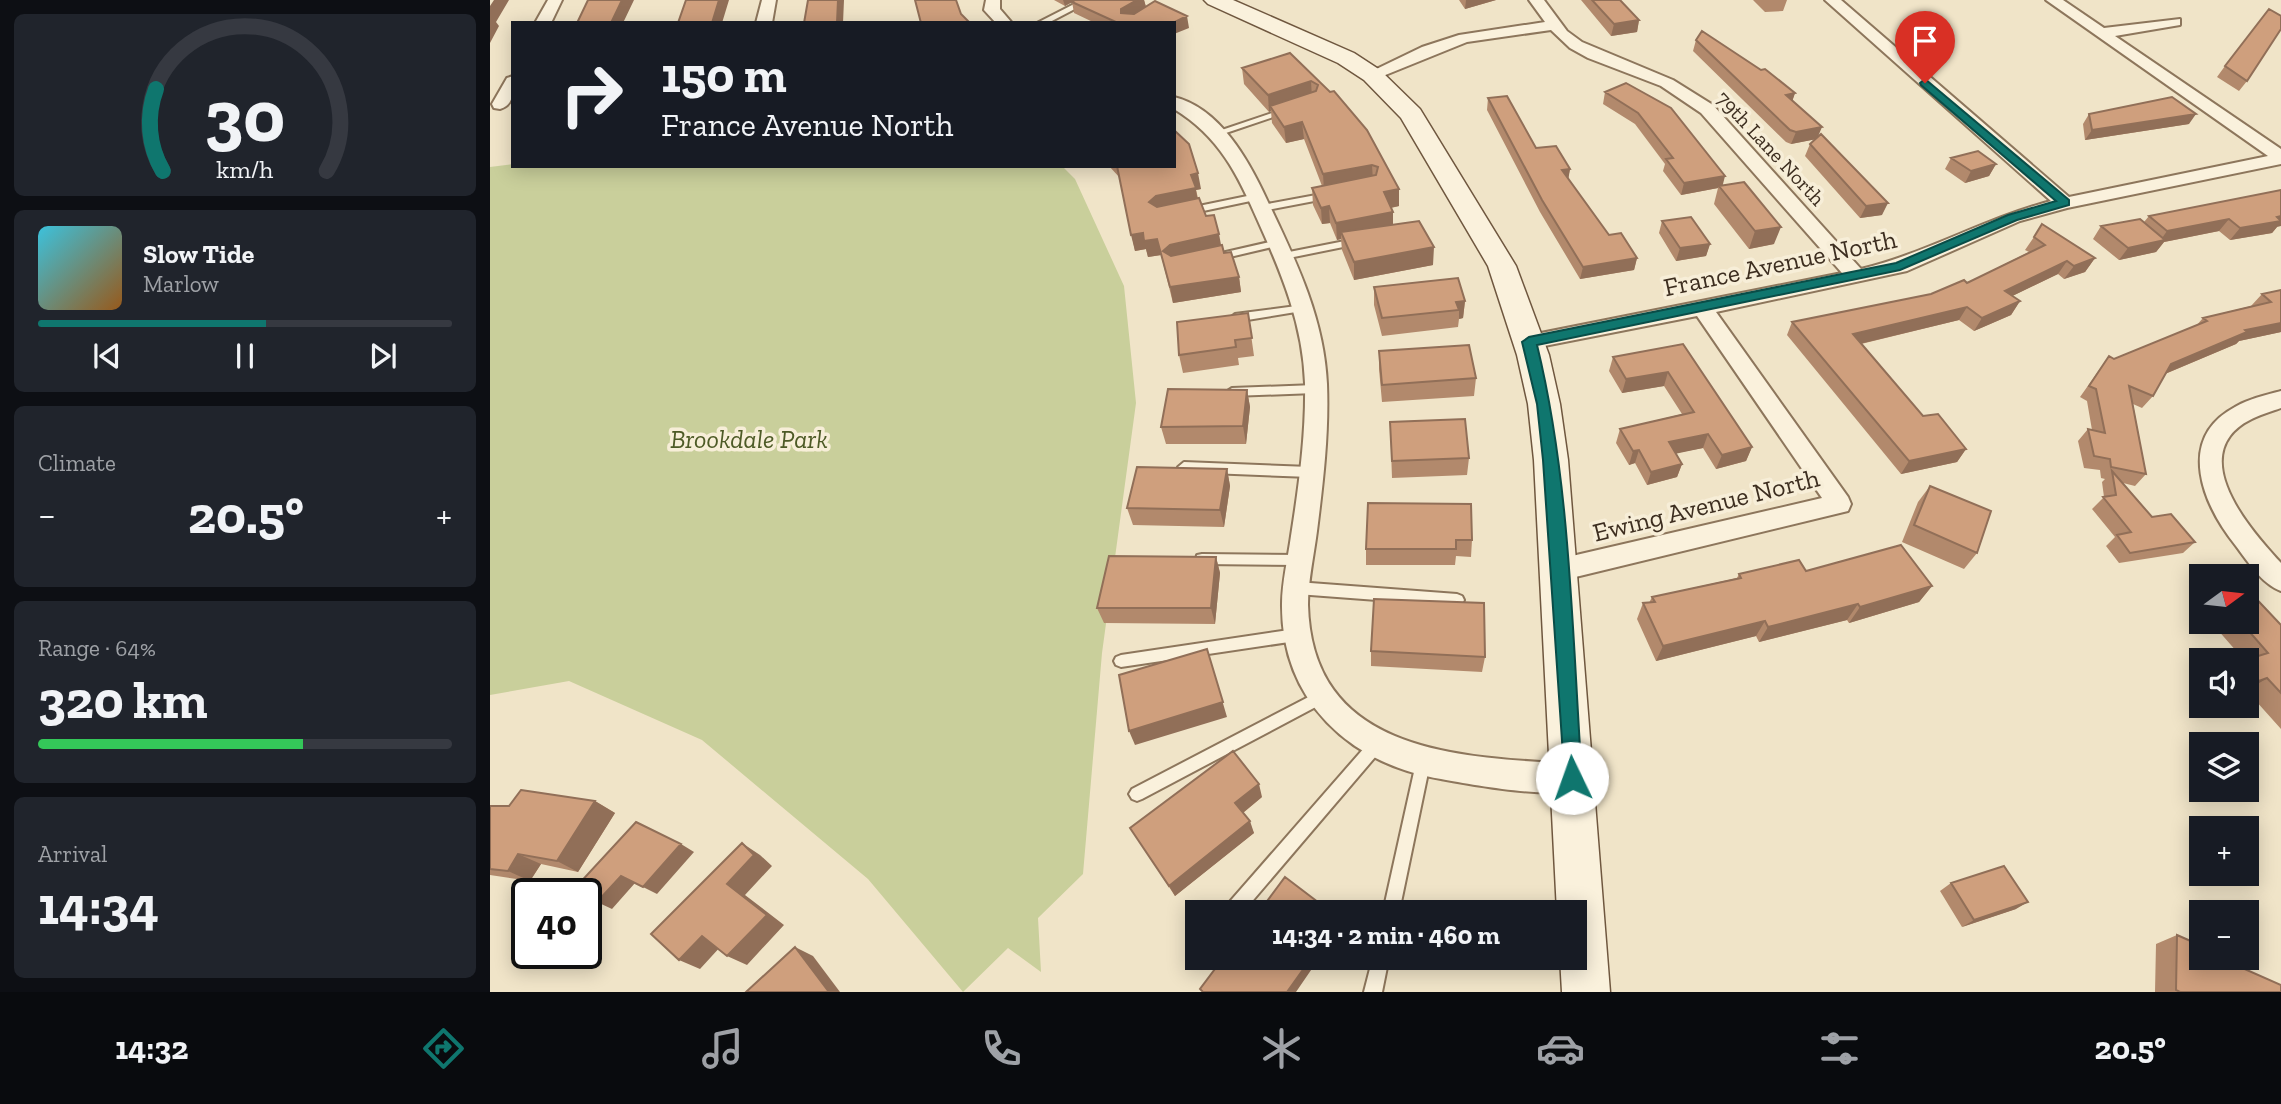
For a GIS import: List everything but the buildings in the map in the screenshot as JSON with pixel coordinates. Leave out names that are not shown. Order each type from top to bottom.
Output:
[{"type":"street","points":[[544,21],[555,0]]},
{"type":"street","points":[[764,21],[769,0]]},
{"type":"street","points":[[993,0],[992,10],[1003,21]]},
{"type":"street","points":[[1215,0],[1318,44],[1373,75],[1411,114],[1482,228],[1502,266],[1529,342],[1544,404],[1559,570],[1586,992]]},
{"type":"street","name":"79th Lane North","points":[[1536,0],[1555,25],[1576,45],[1594,55],[1667,83],[1707,108],[1857,277]]},
{"type":"street","points":[[1832,0],[2065,203]]},
{"type":"street","points":[[2053,0],[2281,158]]},
{"type":"street","points":[[2101,33],[2175,22]]},
{"type":"street","points":[[1373,75],[1428,50],[1465,38],[1555,25]]},
{"type":"street","points":[[500,104],[511,85]]},
{"type":"street","points":[[1176,104],[1217,133],[1232,148],[1281,250],[1304,308],[1313,353],[1315,389],[1310,472],[1297,588],[1296,635],[1308,675],[1331,708],[1362,736],[1403,758],[1447,769],[1572,778]]},
{"type":"street","name":"France Avenue North","points":[[1529,342],[1857,277],[1900,266],[2013,217],[2065,203],[2281,158]]},
{"type":"street","name":"Ewing Avenue North","points":[[1559,570],[1839,505],[1702,307]]},
{"type":"street","points":[[2281,399],[2237,413],[2221,431],[2210,453],[2211,477],[2238,534],[2281,580]]},
{"type":"lane","points":[[1045,21],[1088,0]]},
{"type":"lane","points":[[1217,133],[1301,107]]},
{"type":"lane","points":[[1172,215],[1336,194]]},
{"type":"lane","points":[[1200,260],[1372,239]]},
{"type":"lane","points":[[1222,320],[1304,308]]},
{"type":"lane","points":[[1222,392],[1315,389]]},
{"type":"lane","points":[[1184,467],[1310,472]]},
{"type":"lane","points":[[1183,559],[1300,560]]},
{"type":"lane","points":[[1297,588],[1457,600]]},
{"type":"lane","points":[[1121,661],[1296,635]]},
{"type":"lane","points":[[1137,794],[1322,695]]},
{"type":"lane","points":[[1242,900],[1377,744]]},
{"type":"lane","points":[[1394,900],[1423,763]]},
{"type":"lane","points":[[1373,992],[1378,970]]},
{"type":"green space","name":"Brookdale Park","points":[[511,164],[511,168],[1064,168],[1075,179],[1124,286],[1136,403],[1102,653],[1083,874],[1038,918],[1041,972],[1008,948],[963,992],[868,879],[702,740],[569,681],[490,695],[490,167]]},
{"type":"route","points":[[1572,778],[1551,460],[1544,404],[1529,342],[1857,277],[1900,266],[2013,217],[2065,203],[1925,83]]}]
